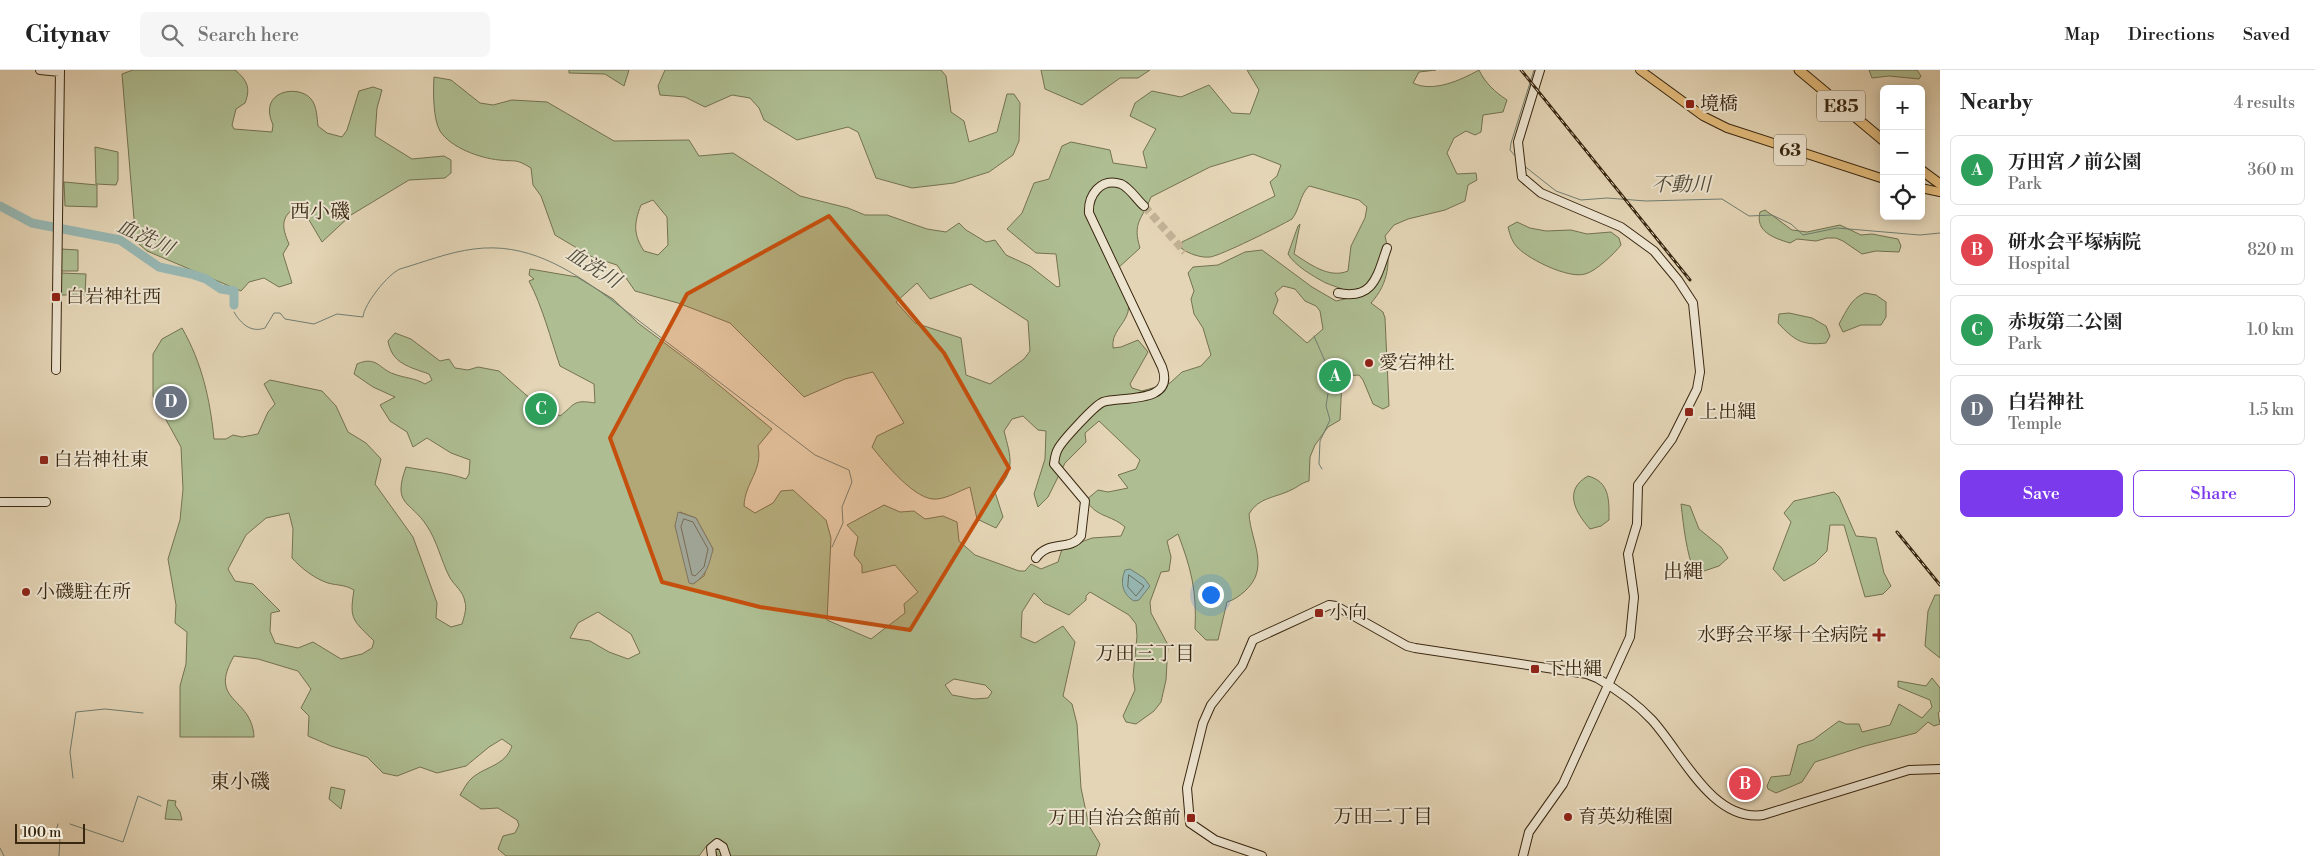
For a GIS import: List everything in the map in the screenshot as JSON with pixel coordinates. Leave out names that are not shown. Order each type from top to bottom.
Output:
[{"type":"highway","name":"E85","points":[[1799,70],[1880,138]]},
{"type":"highway","name":"E85","points":[[1807,70],[1880,131]]},
{"type":"highway","points":[[1925,167],[1940,184]]},
{"type":"highway","points":[[1925,173],[1940,184]]},
{"type":"main road","name":"63","points":[[1640,70],[1691,108],[1739,133],[1880,178]]},
{"type":"main road","points":[[1925,187],[1940,184]]},
{"type":"street","points":[[40,70],[60,71],[56,370]]},
{"type":"street","points":[[1523,856],[1529,832],[1564,784],[1631,632],[1634,597],[1628,554],[1637,524],[1638,485],[1672,439],[1700,381],[1695,311],[1688,294],[1678,280],[1642,241],[1621,227],[1533,189],[1522,177],[1517,153],[1521,127],[1540,70]]},
{"type":"street","points":[[1036,558],[1046,547],[1073,543],[1081,536],[1085,501],[1054,464],[1057,450],[1062,442],[1100,403],[1144,397],[1159,389],[1163,382],[1162,367],[1089,213],[1090,198],[1093,192],[1105,185],[1114,183],[1127,188],[1144,206]]},
{"type":"street","points":[[1338,293],[1361,294],[1368,289],[1375,279],[1387,248]]},
{"type":"street","points":[[0,502],[46,502]]},
{"type":"street","points":[[1262,856],[1216,840],[1190,823],[1186,788],[1207,712],[1239,671],[1250,646],[1257,636],[1332,605],[1415,648],[1587,674],[1608,684],[1652,721],[1720,804],[1743,816],[1764,815],[1909,770],[1940,769]]},
{"type":"street","points":[[712,856],[711,848],[717,843],[724,847],[726,856]]},
{"type":"highlighted area","points":[[829,216],[944,353],[1009,468],[910,630],[760,607],[662,582],[610,438],[687,294]]},
{"type":"green space","points":[[133,70],[235,70],[245,81],[248,93],[245,103],[236,109],[232,125],[234,129],[272,132],[270,104],[275,97],[289,91],[305,94],[311,99],[316,112],[318,126],[327,133],[342,137],[347,130],[359,91],[373,87],[382,90],[377,108],[375,136],[412,159],[444,156],[451,160],[451,173],[445,178],[409,180],[351,215],[322,242],[302,208],[296,207],[287,215],[284,223],[289,244],[283,254],[292,283],[279,287],[264,278],[249,282],[241,291],[147,251],[132,238],[134,219],[122,74]]},
{"type":"green space","points":[[569,70],[629,70],[624,86],[605,74],[569,73]]},
{"type":"green space","points":[[665,70],[941,70],[946,76],[951,112],[964,121],[969,142],[997,132],[1007,94],[1014,94],[1020,103],[1019,141],[1013,155],[989,172],[954,183],[912,188],[876,178],[858,132],[848,127],[797,140],[764,120],[759,108],[750,98],[732,95],[705,107],[685,97],[660,95],[658,86]]},
{"type":"green space","points":[[1041,70],[1150,70],[1138,78],[1120,78],[1082,105],[1045,89]]},
{"type":"green space","points":[[1247,70],[1436,70],[1419,72],[1413,83],[1429,87],[1447,84],[1479,70],[1491,87],[1507,100],[1503,112],[1483,115],[1481,132],[1475,135],[1466,131],[1454,138],[1447,153],[1457,174],[1476,173],[1477,180],[1468,185],[1465,201],[1445,210],[1408,219],[1394,225],[1385,236],[1388,254],[1387,271],[1382,288],[1371,303],[1383,312],[1385,318],[1389,406],[1383,409],[1373,404],[1359,375],[1344,376],[1342,380],[1340,420],[1328,427],[1315,445],[1310,457],[1309,481],[1285,493],[1262,501],[1249,514],[1257,555],[1256,574],[1252,583],[1244,592],[1227,602],[1218,640],[1206,640],[1195,629],[1194,591],[1178,534],[1167,541],[1171,557],[1169,571],[1161,572],[1150,602],[1151,613],[1168,645],[1166,680],[1161,702],[1154,711],[1136,724],[1126,722],[1123,716],[1135,690],[1133,676],[1137,636],[1136,624],[1129,615],[1090,592],[1086,596],[1086,600],[1069,615],[1044,603],[1034,593],[1022,612],[1021,637],[1035,643],[1063,626],[1075,642],[1063,696],[1072,704],[1077,724],[1081,788],[1089,826],[1100,844],[1096,856],[717,856],[715,848],[707,845],[699,856],[506,856],[498,849],[503,836],[515,833],[519,825],[517,820],[498,808],[481,809],[460,795],[470,780],[505,758],[512,746],[502,739],[466,766],[437,773],[420,767],[397,776],[383,773],[367,757],[331,746],[308,736],[309,716],[301,708],[311,689],[298,671],[258,659],[234,656],[227,671],[225,683],[233,699],[246,714],[254,737],[180,737],[180,686],[186,664],[187,632],[175,623],[176,605],[168,559],[180,520],[183,489],[181,447],[153,396],[153,354],[162,339],[182,328],[200,368],[210,410],[214,439],[226,439],[233,435],[242,437],[258,434],[268,412],[275,404],[264,384],[270,380],[322,391],[336,406],[348,432],[366,443],[381,459],[375,484],[413,537],[437,603],[436,618],[451,627],[462,624],[466,605],[464,598],[449,576],[427,526],[402,496],[402,480],[406,467],[444,473],[466,479],[469,474],[470,460],[451,453],[427,438],[413,447],[407,432],[390,421],[380,405],[395,397],[373,387],[354,374],[357,364],[369,361],[378,364],[389,372],[425,384],[432,380],[429,374],[403,364],[393,355],[388,341],[395,333],[411,339],[440,361],[449,359],[455,368],[468,370],[478,367],[499,371],[526,395],[560,416],[578,402],[595,403],[594,384],[560,366],[542,312],[529,281],[534,279],[529,275],[530,269],[577,277],[613,299],[638,323],[702,371],[772,429],[758,446],[758,463],[747,490],[744,506],[755,513],[773,503],[781,491],[793,490],[826,520],[831,538],[827,620],[871,639],[905,613],[904,604],[918,592],[895,565],[862,573],[862,565],[854,555],[858,537],[847,525],[884,505],[900,512],[914,511],[925,519],[943,516],[957,522],[959,541],[975,555],[1019,571],[1025,571],[1031,564],[1041,569],[1058,562],[1062,549],[1092,538],[1121,536],[1125,527],[1099,513],[1086,500],[1098,490],[1108,492],[1128,488],[1118,475],[1136,469],[1140,460],[1099,421],[1085,433],[1086,442],[1065,463],[1048,497],[1038,507],[1034,494],[1045,459],[1046,431],[1038,430],[1023,416],[1012,419],[1004,431],[1010,456],[1009,470],[1002,484],[995,492],[1003,517],[996,528],[977,519],[970,487],[937,499],[929,498],[910,488],[872,447],[877,436],[904,423],[873,372],[845,379],[804,397],[730,323],[678,303],[635,291],[617,265],[592,257],[555,235],[541,196],[533,185],[531,168],[518,162],[491,159],[475,154],[458,147],[445,137],[440,131],[436,119],[434,77],[451,80],[480,103],[493,105],[512,100],[547,102],[614,141],[689,140],[699,156],[733,153],[800,196],[848,208],[865,215],[887,215],[927,229],[946,232],[959,223],[966,230],[986,242],[995,240],[1006,255],[1030,266],[1057,287],[1060,286],[1056,254],[1036,253],[1007,229],[1022,213],[1034,183],[1049,179],[1062,146],[1071,142],[1110,150],[1113,163],[1147,168],[1143,152],[1156,129],[1130,116],[1135,103],[1152,91],[1181,97],[1209,85],[1232,113],[1250,114],[1259,90]],"holes":[[[1253,154],[1281,165],[1277,176],[1270,182],[1275,196],[1182,242],[1181,248],[1184,250],[1206,257],[1237,246],[1292,219],[1303,194],[1309,186],[1359,200],[1367,207],[1365,218],[1351,246],[1348,271],[1341,273],[1327,272],[1294,254],[1300,224],[1288,254],[1310,274],[1344,290],[1354,297],[1336,301],[1312,287],[1262,250],[1245,252],[1218,265],[1193,267],[1188,273],[1194,291],[1191,299],[1194,314],[1203,328],[1211,355],[1201,366],[1182,372],[1170,383],[1142,391],[1132,388],[1130,384],[1148,352],[1138,340],[1113,348],[1114,338],[1126,317],[1129,307],[1117,269],[1140,248],[1137,232],[1139,221],[1151,197],[1210,167]],[[653,200],[667,217],[668,245],[658,255],[644,251],[640,245],[636,234],[641,205]],[[917,283],[930,299],[971,284],[1028,321],[1030,351],[1024,359],[990,384],[966,375],[961,338],[915,323],[896,302]],[[1283,286],[1295,289],[1305,301],[1316,306],[1320,311],[1323,329],[1307,343],[1273,313],[1278,300],[1275,293]],[[680,512],[696,518],[713,549],[704,576],[693,584],[675,526]],[[289,513],[293,529],[292,558],[318,579],[354,590],[352,608],[354,619],[374,641],[372,648],[362,654],[341,659],[313,642],[298,648],[275,643],[270,631],[271,613],[280,611],[253,584],[235,581],[228,569],[246,535],[266,518]],[[598,612],[631,634],[640,653],[628,659],[609,652],[590,641],[570,638],[578,623]],[[954,679],[985,685],[992,692],[988,698],[974,699],[952,695],[945,685]]]},
{"type":"green space","points":[[1869,70],[1917,70],[1921,76],[1919,79],[1889,76],[1872,78]]},
{"type":"green space","points":[[95,147],[118,152],[118,180],[116,185],[96,184]]},
{"type":"green space","points":[[64,182],[97,185],[97,207],[65,206]]},
{"type":"green space","points":[[1765,210],[1792,230],[1807,232],[1840,225],[1861,235],[1872,234],[1898,239],[1901,246],[1899,252],[1876,251],[1862,254],[1836,238],[1816,241],[1797,239],[1790,243],[1772,236],[1763,229],[1759,219],[1760,212]]},
{"type":"green space","points":[[1517,222],[1530,228],[1546,231],[1571,230],[1587,234],[1611,232],[1619,238],[1621,245],[1604,262],[1589,273],[1569,274],[1540,263],[1518,248],[1510,236],[1508,227]]},
{"type":"green space","points":[[61,249],[78,250],[78,271],[61,271]]},
{"type":"green space","points":[[61,273],[86,274],[85,295],[61,295]]},
{"type":"green space","points":[[1865,293],[1876,295],[1886,302],[1886,317],[1881,325],[1861,325],[1843,332],[1839,324],[1852,302]]},
{"type":"green space","points":[[1789,313],[1812,318],[1826,326],[1830,336],[1826,343],[1811,344],[1799,341],[1789,334],[1778,323],[1779,314]]},
{"type":"green space","points":[[1588,476],[1601,483],[1604,487],[1609,506],[1609,520],[1601,526],[1590,529],[1580,516],[1574,501],[1576,488]]},
{"type":"green space","points":[[1834,492],[1839,497],[1856,536],[1876,538],[1884,573],[1891,586],[1883,594],[1865,597],[1844,525],[1830,525],[1827,551],[1815,563],[1784,581],[1773,569],[1791,522],[1784,513],[1794,501]]},
{"type":"green space","points":[[1681,504],[1690,506],[1699,529],[1721,547],[1728,558],[1719,566],[1695,574],[1687,548]]},
{"type":"green space","points":[[1935,595],[1940,595],[1940,658],[1925,646],[1928,611]]},
{"type":"green space","points":[[1932,678],[1940,688],[1940,711],[1938,713],[1940,724],[1934,726],[1928,722],[1916,733],[1865,746],[1815,762],[1802,782],[1776,793],[1768,789],[1767,786],[1771,777],[1790,775],[1798,745],[1813,740],[1839,721],[1846,724],[1859,724],[1862,732],[1890,725],[1899,704],[1922,718],[1932,707],[1930,700],[1898,687],[1898,681],[1926,686]]},
{"type":"green space","points":[[331,787],[345,790],[341,809],[329,799]]},
{"type":"green space","points":[[168,800],[176,801],[175,805],[180,812],[182,820],[165,819]]},
{"type":"water","points":[[678,512],[696,518],[713,549],[707,569],[693,584],[689,583],[675,526]]},
{"type":"water","points":[[1130,569],[1144,578],[1150,586],[1139,600],[1134,601],[1130,598],[1123,587],[1125,570]]},
{"type":"waterway","name":"不動川","points":[[1516,157],[1510,150],[1511,143],[1534,70]]},
{"type":"waterway","name":"不動川","points":[[1523,165],[1556,191],[1581,200],[1607,198],[1646,201],[1722,199],[1749,216],[1772,215],[1791,224],[1803,235],[1837,228],[1920,235],[1940,233]]},
{"type":"waterway","name":"血洗川","points":[[0,206],[32,223],[120,240],[159,267],[191,274],[206,279],[221,289],[234,291],[234,305]]},
{"type":"waterway","name":"血洗川","points":[[234,312],[243,324],[255,329],[265,328],[274,313],[280,313],[285,319],[314,324],[337,314],[363,317],[364,311],[372,297],[389,277],[400,269],[427,260],[465,250],[493,248],[511,249],[546,260],[562,267],[609,298],[815,455],[849,470],[852,482],[842,507],[843,523],[832,547]]},
{"type":"waterway","points":[[1314,336],[1331,375],[1326,406],[1330,420],[1320,441],[1319,464],[1322,469]]},
{"type":"waterway","points":[[73,778],[70,752],[76,712],[105,709],[143,713]]},
{"type":"waterway","points":[[70,824],[123,842],[138,796],[161,806]]},
{"type":"waterway","points":[[58,824],[56,831],[60,838],[59,856]]},
{"type":"waterway","points":[[0,848],[4,856]]},
{"type":"tunnel","points":[[1144,206],[1185,252]]},
{"type":"railway","points":[[1521,70],[1690,280]]},
{"type":"railway","points":[[1897,532],[1940,585]]},
{"type":"place","name":"境橋","points":[[1690,104]]},
{"type":"place","name":"白岩神社西","points":[[56,297]]},
{"type":"place","name":"愛宕神社","points":[[1369,363]]},
{"type":"place","name":"万田宮ノ前公園","points":[[1335,376]]},
{"type":"place","name":"白岩神社","points":[[171,402]]},
{"type":"place","name":"赤坂第二公園","points":[[541,409]]},
{"type":"place","name":"上出縄","points":[[1689,412]]},
{"type":"place","name":"白岩神社東","points":[[44,460]]},
{"type":"place","name":"小磯駐在所","points":[[26,592]]},
{"type":"place","name":"小向","points":[[1319,613]]},
{"type":"place","name":"水野会平塚十全病院","points":[[1879,635]]},
{"type":"place","name":"下出縄","points":[[1535,669]]},
{"type":"place","name":"研水会平塚病院","points":[[1745,784]]},
{"type":"place","name":"育英幼稚園","points":[[1568,817]]},
{"type":"place","name":"万田自治会館前","points":[[1191,818]]},
{"type":"district","name":"西小磯","points":[[320,212]]},
{"type":"district","name":"出縄","points":[[1683,572]]},
{"type":"district","name":"万田三丁目","points":[[1145,654]]},
{"type":"district","name":"東小磯","points":[[240,782]]},
{"type":"district","name":"万田二丁目","points":[[1383,817]]}]
